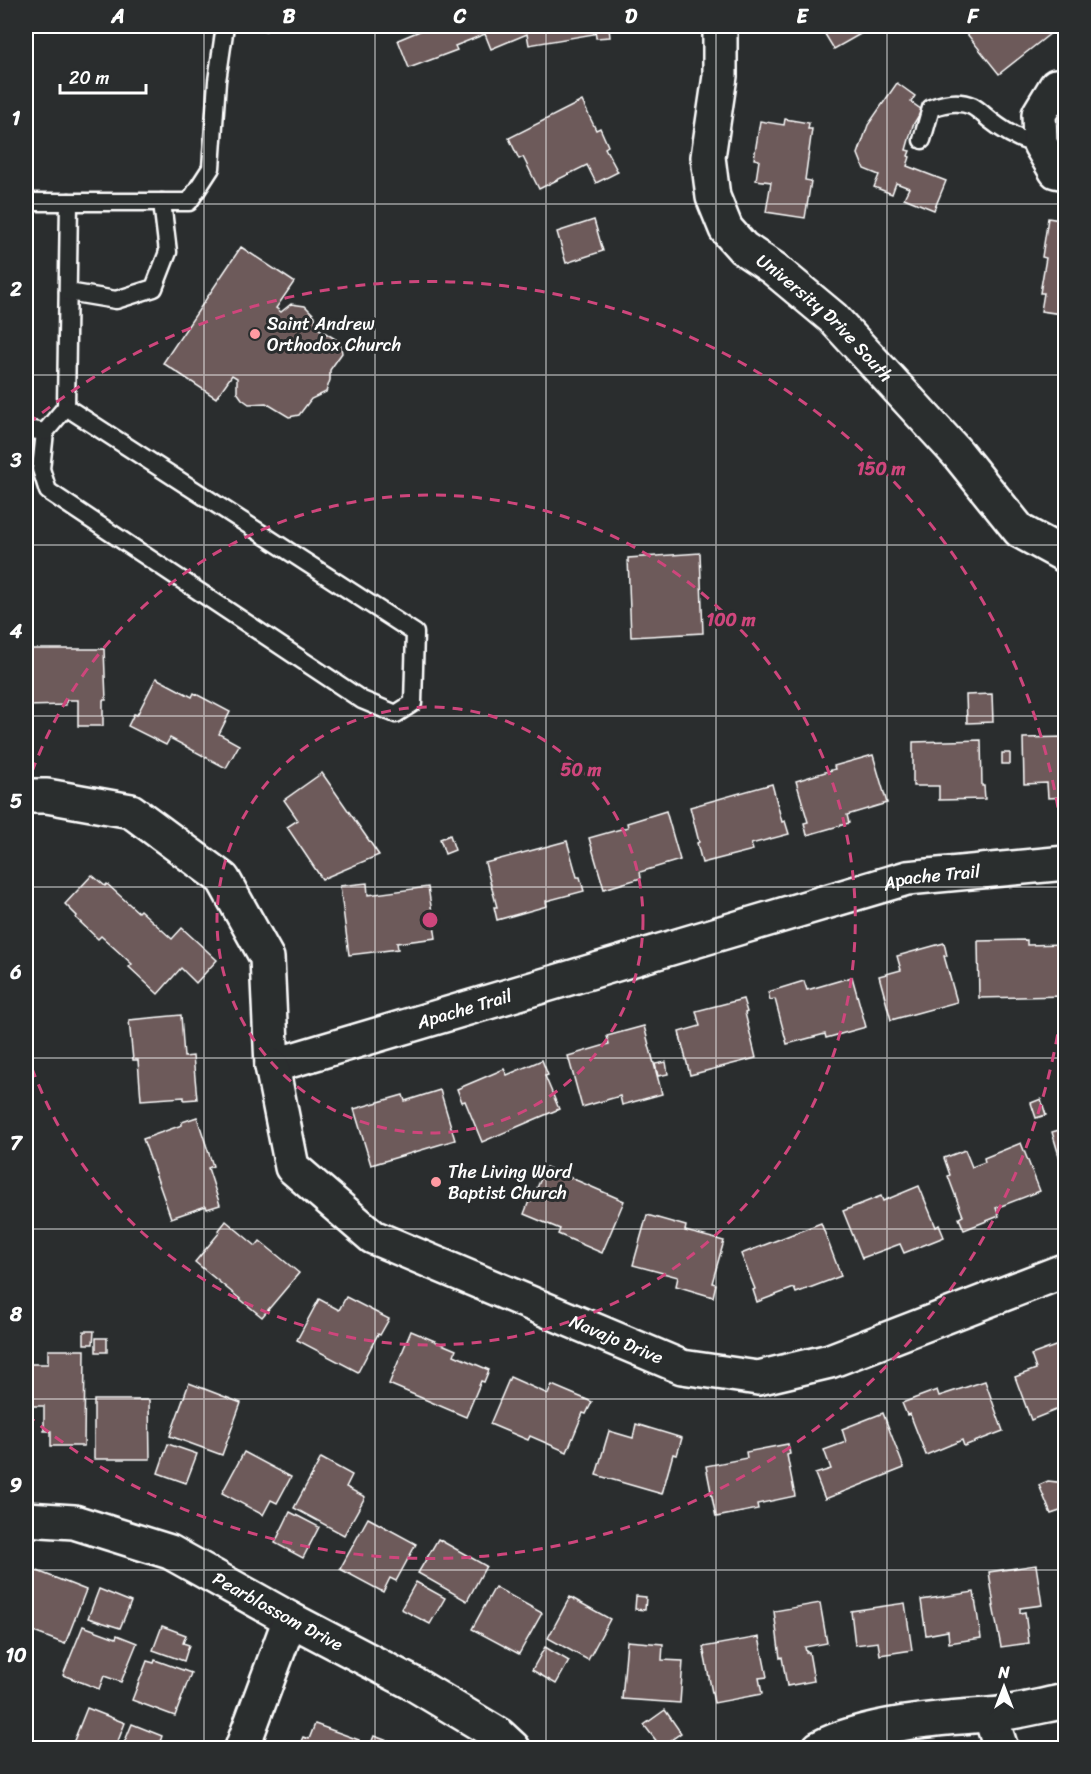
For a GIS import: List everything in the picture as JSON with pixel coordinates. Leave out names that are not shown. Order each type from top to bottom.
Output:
[{"type":"street","name":"University Drive South","points":[[720,26],[720,76],[708,157],[713,197],[726,229],[742,248],[773,268],[833,318],[958,454],[1020,531],[1065,556]]},
{"type":"street","points":[[1065,87],[1056,86],[1039,114],[1040,144],[1056,171],[1065,173]]},
{"type":"street","points":[[26,796],[47,796],[131,810],[223,879],[267,958],[272,1066]]},
{"type":"street","name":"Apache Trail","points":[[272,1066],[907,878],[1065,864]]},
{"type":"street","name":"Navajo Drive","points":[[272,1066],[292,1167],[373,1237],[682,1367],[758,1378],[830,1361],[1065,1270]]},
{"type":"street","name":"Pearblossom Drive","points":[[26,1519],[74,1522],[170,1552],[414,1684],[499,1736],[513,1749]]},
{"type":"street","points":[[242,1749],[290,1618]]},
{"type":"street","points":[[819,1749],[835,1740],[902,1724],[964,1715],[990,1715],[1065,1701]]},
{"type":"street","points":[[990,1715],[1001,1749]]},
{"type":"lane","points":[[26,202],[189,202],[211,168],[217,81],[225,26]]},
{"type":"lane","points":[[922,140],[931,108],[944,103],[956,102],[972,106],[996,125],[1027,142],[1040,144]]},
{"type":"lane","points":[[66,407],[415,633],[413,704],[396,714],[362,700],[48,491],[41,469],[45,432],[66,407],[69,202]]},
{"type":"lane","points":[[68,292],[116,300],[154,288],[168,252],[162,202]]},
{"type":"lane","points":[[26,429],[45,432]]},
{"type":"building","points":[[250,26],[267,26],[266,31],[250,28]]},
{"type":"building","points":[[420,26],[593,26],[594,34],[529,45],[527,34],[491,49],[485,34],[455,46],[457,50],[409,68],[398,40],[422,30]]},
{"type":"building","points":[[820,26],[860,26],[864,32],[834,49]]},
{"type":"building","points":[[978,26],[1060,26],[999,74],[967,34]]},
{"type":"building","points":[[609,28],[610,37],[596,38],[595,29]]},
{"type":"building","points":[[897,83],[915,96],[911,102],[922,110],[913,125],[906,150],[910,151],[907,166],[946,181],[934,210],[904,198],[909,188],[896,183],[892,194],[874,187],[879,175],[864,169],[858,154],[868,125]]},
{"type":"building","points":[[582,101],[596,130],[600,128],[608,146],[605,148],[618,172],[596,183],[587,165],[539,189],[523,157],[519,159],[509,138]]},
{"type":"building","points":[[785,119],[809,123],[808,129],[812,129],[805,180],[811,181],[805,218],[766,212],[771,182],[756,180],[759,160],[754,159],[760,121],[784,125]]},
{"type":"building","points":[[1048,218],[1066,221],[1066,323],[1060,322],[1061,314],[1041,311],[1044,293],[1040,293],[1046,258],[1042,257]]},
{"type":"building","points":[[594,220],[603,251],[566,263],[557,232]]},
{"type":"building","name":"Saint Andrew Orthodox Church","points":[[241,247],[294,282],[276,308],[281,312],[291,304],[305,306],[315,316],[316,327],[340,342],[342,353],[330,370],[326,392],[311,399],[299,415],[289,417],[266,403],[249,404],[237,392],[237,378],[232,375],[216,398],[163,363]]},
{"type":"building","points":[[700,553],[703,633],[631,637],[628,558]]},
{"type":"building","points":[[30,647],[30,649],[104,649],[106,700],[103,700],[103,726],[78,726],[78,700],[66,700],[66,705],[26,706],[26,648]]},
{"type":"building","points":[[156,678],[192,697],[194,693],[230,712],[219,734],[239,745],[226,768],[170,738],[166,745],[128,726],[134,714],[137,715]]},
{"type":"building","points":[[992,694],[993,722],[967,723],[966,695]]},
{"type":"building","points":[[1066,737],[1066,797],[1048,798],[1047,783],[1024,784],[1023,738]]},
{"type":"building","points":[[981,740],[982,786],[984,786],[985,799],[939,800],[939,786],[913,786],[913,742]]},
{"type":"building","points":[[1002,753],[1010,753],[1010,764],[1002,764]]},
{"type":"building","points":[[873,755],[887,803],[847,815],[849,823],[807,835],[804,823],[808,822],[796,781],[835,769],[834,766]]},
{"type":"building","points":[[322,773],[379,855],[322,879],[287,827],[298,820],[284,800]]},
{"type":"building","points":[[772,784],[782,822],[785,821],[789,834],[751,844],[753,850],[702,863],[690,807]]},
{"type":"building","points":[[666,811],[680,860],[640,872],[641,878],[604,889],[589,838],[628,827],[627,823]]},
{"type":"building","points":[[450,835],[455,850],[445,854],[440,839]]},
{"type":"building","points":[[567,841],[577,877],[580,877],[584,891],[546,901],[547,906],[497,920],[494,907],[497,907],[485,863]]},
{"type":"building","points":[[92,875],[105,886],[107,884],[138,912],[140,910],[172,939],[182,928],[217,960],[196,983],[181,968],[158,994],[129,967],[132,964],[101,936],[98,939],[65,904]]},
{"type":"building","points":[[367,883],[368,895],[428,887],[436,938],[397,943],[398,949],[349,955],[340,886]]},
{"type":"building","points":[[1027,940],[1027,945],[1065,944],[1065,996],[979,998],[978,941]]},
{"type":"building","points":[[944,943],[947,956],[944,956],[957,1002],[891,1020],[879,976],[901,970],[897,956]]},
{"type":"building","points":[[852,977],[866,1027],[826,1038],[825,1034],[787,1044],[775,999],[770,1000],[768,992],[804,981],[807,990]]},
{"type":"building","points":[[743,999],[756,1058],[690,1075],[679,1032],[700,1026],[696,1011]]},
{"type":"building","points":[[181,1015],[184,1057],[193,1056],[197,1099],[184,1100],[184,1097],[141,1100],[138,1060],[133,1060],[129,1020]]},
{"type":"building","points":[[644,1026],[662,1094],[622,1105],[620,1096],[582,1107],[568,1056],[609,1044],[607,1036]]},
{"type":"building","points":[[542,1060],[548,1075],[545,1076],[559,1109],[482,1142],[465,1101],[462,1102],[457,1089],[504,1069],[507,1075]]},
{"type":"building","points":[[666,1062],[668,1074],[658,1076],[655,1064]]},
{"type":"building","points":[[440,1090],[455,1140],[371,1165],[354,1109],[403,1095],[405,1101]]},
{"type":"building","points":[[1041,1099],[1046,1115],[1036,1118],[1031,1103]]},
{"type":"building","points":[[197,1117],[213,1166],[208,1168],[220,1205],[207,1209],[206,1206],[171,1218],[143,1139]]},
{"type":"building","points":[[1066,1128],[1066,1182],[1065,1182],[1052,1132]]},
{"type":"building","points":[[1021,1143],[1040,1191],[996,1208],[999,1216],[964,1230],[959,1218],[963,1216],[948,1176],[950,1175],[944,1158],[965,1150],[972,1167],[985,1162],[984,1158]]},
{"type":"building","points":[[546,1167],[624,1201],[602,1253],[558,1234],[560,1229],[524,1214]]},
{"type":"building","points":[[919,1186],[936,1227],[939,1225],[944,1237],[904,1253],[900,1244],[862,1258],[843,1211],[881,1196],[883,1201]]},
{"type":"building","points":[[647,1215],[686,1226],[685,1231],[724,1241],[712,1283],[716,1284],[713,1297],[676,1286],[678,1277],[633,1265]]},
{"type":"building","points":[[226,1221],[256,1246],[260,1241],[299,1273],[262,1317],[195,1262],[220,1232],[219,1230]]},
{"type":"building","points":[[821,1223],[841,1276],[796,1293],[794,1288],[757,1302],[753,1290],[755,1289],[741,1254]]},
{"type":"building","points":[[346,1297],[389,1319],[380,1335],[378,1334],[358,1372],[297,1340],[319,1299],[339,1310]]},
{"type":"building","points":[[84,1331],[94,1331],[93,1344],[84,1344]]},
{"type":"building","points":[[411,1331],[456,1350],[454,1355],[489,1370],[484,1382],[481,1381],[466,1417],[389,1384]]},
{"type":"building","points":[[96,1338],[107,1338],[107,1352],[96,1352]]},
{"type":"building","points":[[1066,1342],[1066,1406],[1031,1420],[1015,1377],[1036,1369],[1031,1355]]},
{"type":"building","points":[[48,1350],[85,1350],[84,1446],[51,1446],[51,1431],[44,1431],[44,1406],[28,1406],[28,1364],[48,1364]]},
{"type":"building","points":[[510,1377],[548,1394],[552,1385],[592,1402],[586,1414],[583,1413],[567,1452],[530,1436],[528,1440],[490,1424]]},
{"type":"building","points":[[985,1381],[1003,1431],[964,1446],[962,1440],[926,1455],[910,1414],[907,1415],[902,1403],[937,1390],[939,1396]]},
{"type":"building","points":[[189,1383],[241,1403],[222,1455],[170,1436]]},
{"type":"building","points":[[94,1400],[149,1400],[150,1459],[94,1459]]},
{"type":"building","points":[[883,1413],[904,1468],[825,1499],[815,1474],[831,1469],[824,1450],[846,1442],[842,1429]]},
{"type":"building","points":[[636,1424],[682,1438],[677,1455],[673,1454],[662,1494],[596,1475],[609,1431],[633,1438]]},
{"type":"building","points":[[168,1444],[197,1454],[186,1483],[158,1473]]},
{"type":"building","points":[[788,1444],[790,1454],[787,1455],[795,1496],[757,1504],[758,1509],[716,1517],[706,1466],[747,1458],[746,1452]]},
{"type":"building","points":[[244,1452],[291,1477],[277,1503],[271,1500],[263,1515],[222,1493]]},
{"type":"building","points":[[321,1458],[352,1475],[346,1487],[365,1497],[344,1535],[294,1508]]},
{"type":"building","points":[[1048,1481],[1066,1483],[1066,1509],[1051,1514],[1039,1485]]},
{"type":"building","points":[[290,1512],[319,1527],[303,1558],[275,1543]]},
{"type":"building","points":[[368,1518],[416,1544],[396,1581],[390,1578],[383,1592],[340,1569]]},
{"type":"building","points":[[438,1539],[486,1566],[467,1601],[418,1573]]},
{"type":"building","points":[[1036,1565],[1042,1605],[1020,1608],[1020,1613],[1025,1612],[1029,1643],[1001,1647],[989,1572]]},
{"type":"building","points":[[35,1570],[86,1590],[65,1644],[26,1629],[26,1595]]},
{"type":"building","points":[[416,1582],[445,1598],[430,1624],[401,1609]]},
{"type":"building","points":[[495,1587],[542,1613],[519,1654],[472,1629]]},
{"type":"building","points":[[99,1589],[131,1602],[120,1628],[88,1618]]},
{"type":"building","points":[[974,1592],[981,1638],[949,1643],[948,1631],[926,1635],[921,1600]]},
{"type":"building","points":[[636,1596],[646,1597],[645,1610],[635,1609]]},
{"type":"building","points":[[570,1597],[610,1619],[588,1660],[548,1638]]},
{"type":"building","points":[[820,1603],[827,1643],[805,1647],[806,1652],[809,1652],[814,1681],[787,1686],[782,1657],[780,1658],[774,1611]]},
{"type":"building","points":[[905,1603],[912,1650],[880,1655],[878,1642],[855,1645],[851,1611]]},
{"type":"building","points":[[83,1626],[137,1643],[121,1682],[104,1676],[99,1689],[63,1675]]},
{"type":"building","points":[[162,1626],[186,1635],[183,1643],[189,1645],[184,1661],[153,1650]]},
{"type":"building","points":[[759,1637],[767,1677],[759,1678],[762,1694],[714,1703],[703,1647]]},
{"type":"building","points":[[627,1641],[663,1644],[662,1660],[683,1661],[680,1703],[622,1699]]},
{"type":"building","points":[[545,1647],[569,1661],[556,1684],[532,1670]]},
{"type":"building","points":[[155,1660],[191,1673],[175,1716],[132,1700],[147,1661],[154,1663]]},
{"type":"building","points":[[87,1708],[125,1723],[116,1746],[121,1748],[71,1748]]},
{"type":"building","points":[[665,1710],[681,1733],[661,1747],[644,1725]]},
{"type":"building","points":[[132,1724],[162,1736],[158,1748],[122,1748]]},
{"type":"building","points":[[315,1724],[359,1740],[356,1748],[298,1748],[303,1737],[309,1739]]},
{"type":"building","points":[[374,1736],[396,1744],[395,1746],[400,1748],[369,1748]]},
{"type":"place","name":"Saint Andrew Orthodox Church","points":[[255,334]]},
{"type":"place","name":"The Living Word Baptist Church","points":[[436,1182]]}]
